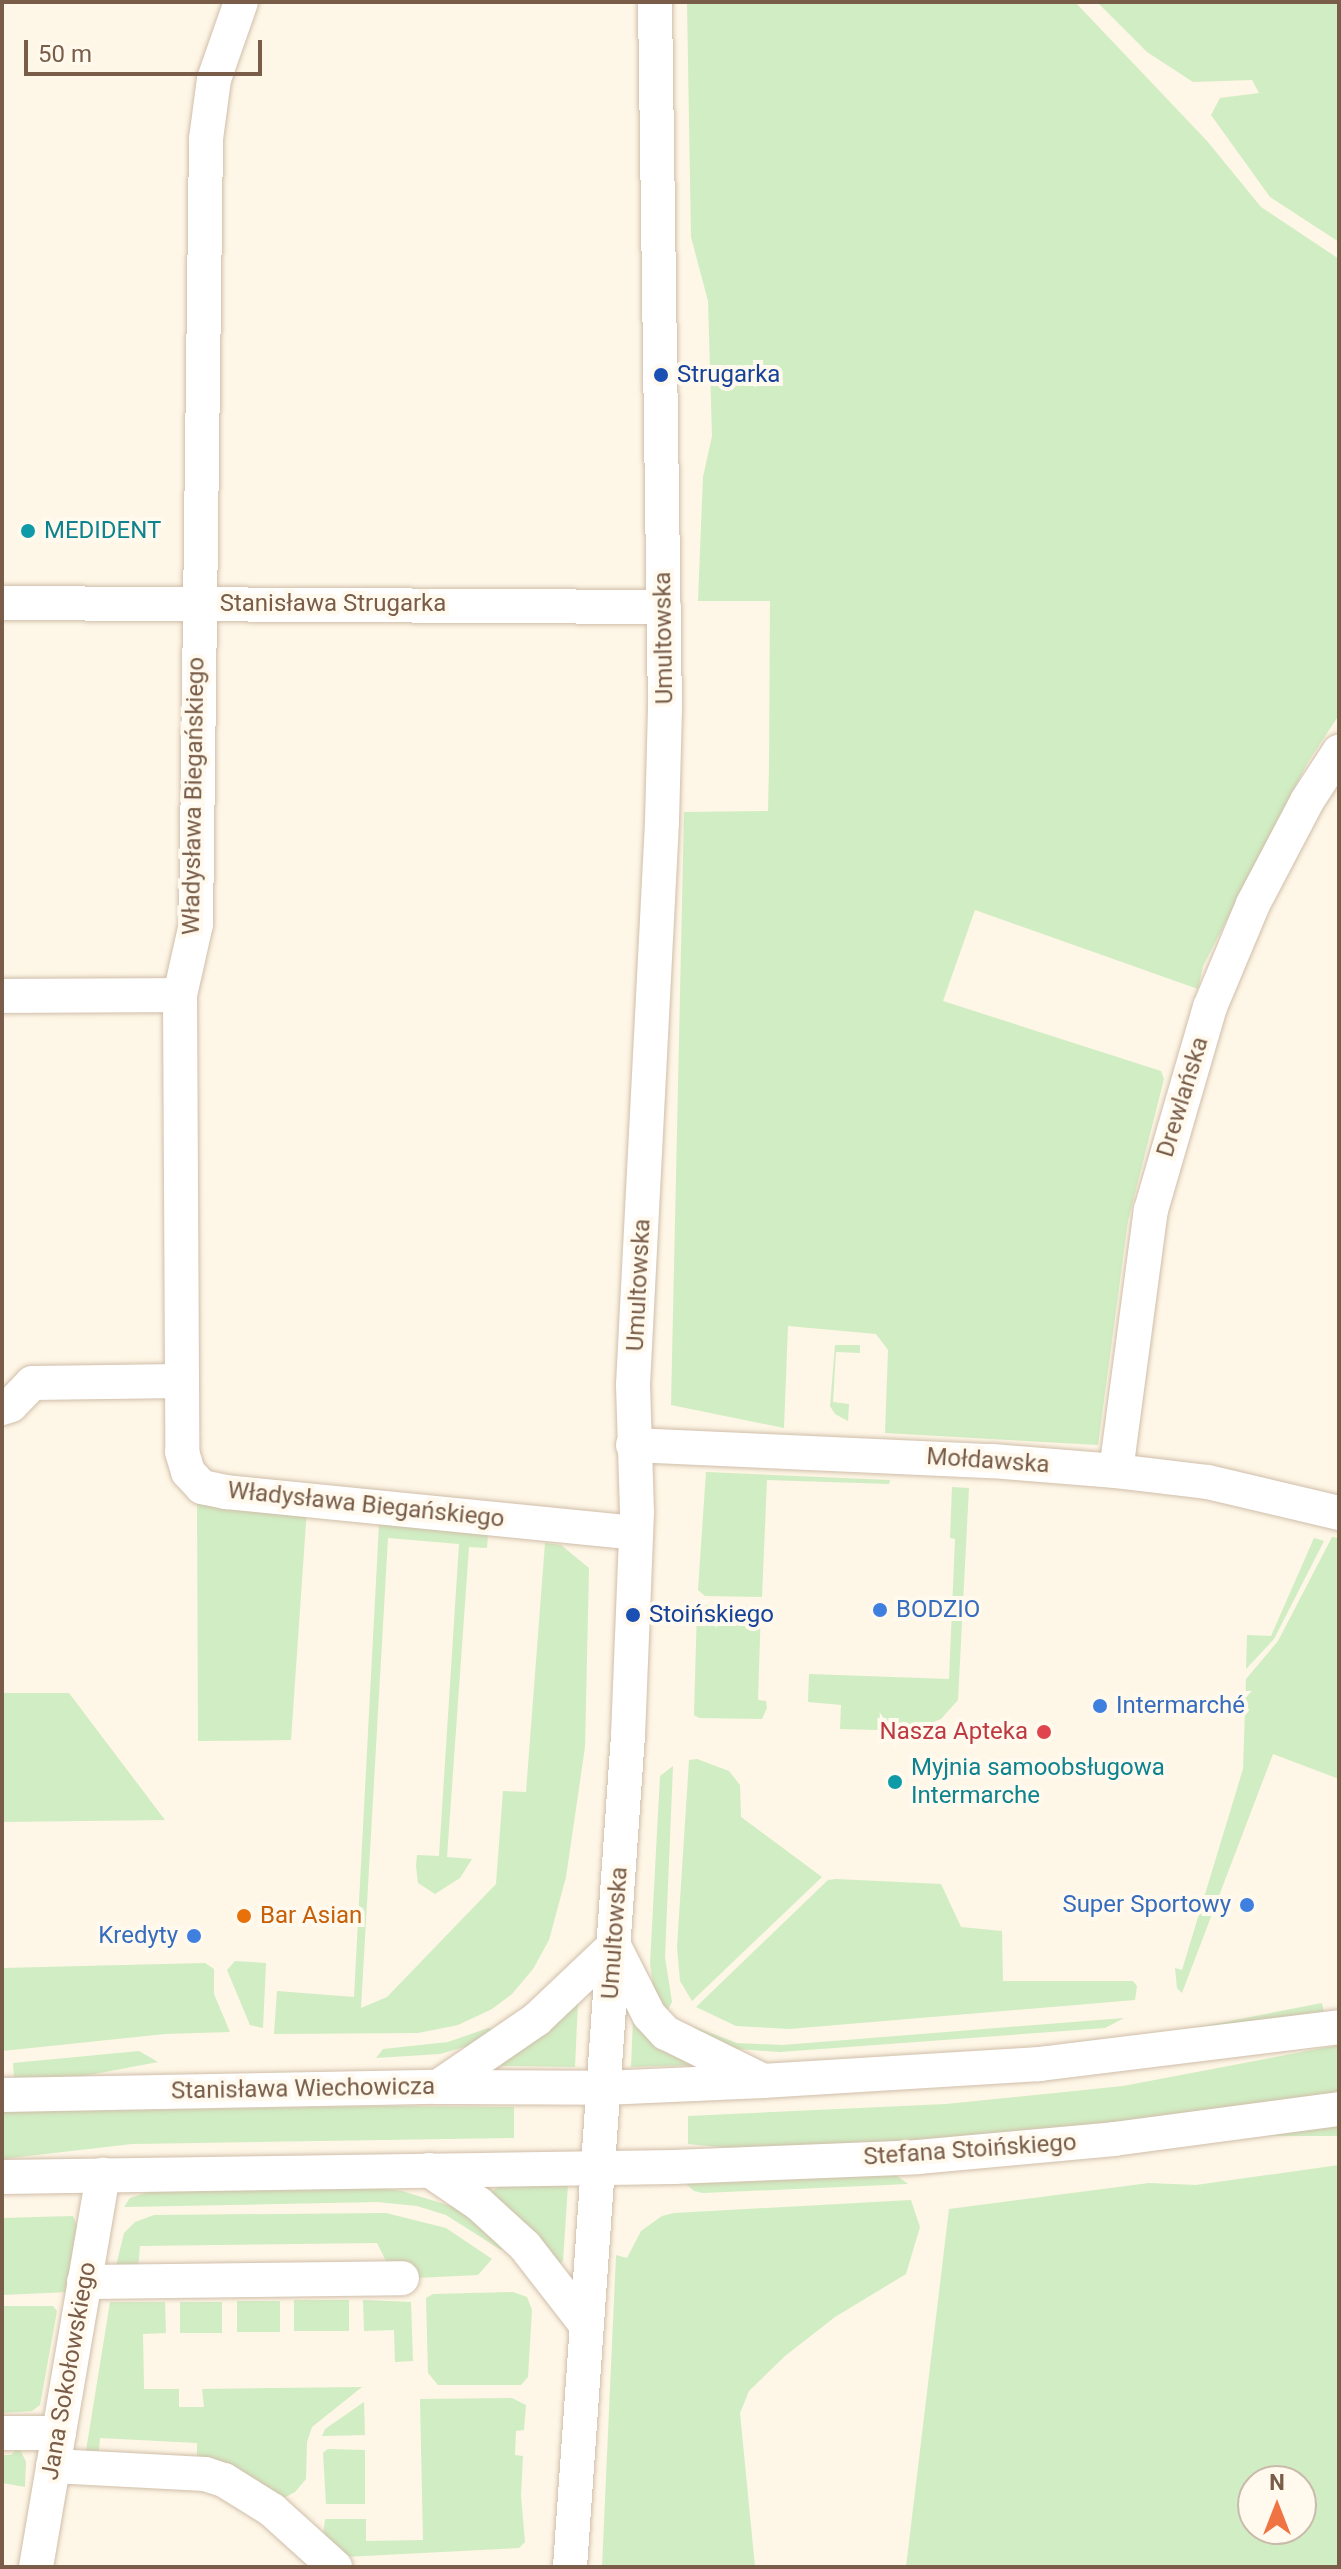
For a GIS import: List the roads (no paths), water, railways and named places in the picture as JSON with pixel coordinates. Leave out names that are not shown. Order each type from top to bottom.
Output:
[{"type":"street","name":"Władysława Biegańskiego","points":[[241,2],[214,79],[206,139],[196,924],[180,995],[182,1452],[188,1472],[202,1487],[226,1492],[636,1533]]},
{"type":"street","name":"Umultowska","points":[[570,2567],[584,2322],[598,2168],[628,1736],[636,1533],[633,1445],[662,822],[664,607],[655,2]]},
{"type":"street","name":"Stanisława Strugarka","points":[[2,603],[664,607]]},
{"type":"street","name":"Drewlańska","points":[[1116,1471],[1151,1210],[1210,1007],[1253,904],[1307,801],[1339,752]]},
{"type":"street","points":[[2,996],[180,995]]},
{"type":"street","points":[[2,1408],[11,1405],[32,1383],[182,1381]]},
{"type":"street","name":"Mołdawska","points":[[633,1445],[977,1460],[1116,1471],[1208,1482],[1339,1513]]},
{"type":"street","points":[[438,2087],[537,2019],[614,1946],[649,2015],[666,2033],[763,2081]]},
{"type":"street","points":[[604,2088],[1052,2062],[1339,2027]]},
{"type":"street","name":"Stanisława Wiechowicza","points":[[2,2095],[438,2087],[604,2088]]},
{"type":"street","name":"Stefana Stoińskiego","points":[[598,2168],[918,2157],[1114,2139],[1339,2109]]},
{"type":"street","points":[[2,2177],[598,2168]]},
{"type":"street","points":[[429,2170],[479,2204],[525,2246],[584,2322]]},
{"type":"street","name":"Jana Sokołowskiego","points":[[36,2567],[103,2175]]},
{"type":"street","points":[[84,2282],[402,2278]]},
{"type":"street","points":[[2,2433],[56,2450],[216,2477],[240,2488],[272,2510],[334,2566]]},
{"type":"place","name":"Strugarka","points":[[661,375]]},
{"type":"place","name":"MEDIDENT","points":[[28,531]]},
{"type":"place","name":"BODZIO","points":[[880,1610]]},
{"type":"place","name":"Stoińskiego","points":[[633,1615]]},
{"type":"place","name":"Intermarché","points":[[1100,1706]]},
{"type":"place","name":"Nasza Apteka","points":[[1044,1732]]},
{"type":"place","name":"Myjnia samoobsługowa Intermarche","points":[[895,1782]]},
{"type":"place","name":"Super Sportowy","points":[[1247,1905]]},
{"type":"place","name":"Bar Asian","points":[[244,1916]]},
{"type":"place","name":"Kredyty","points":[[194,1936]]}]
